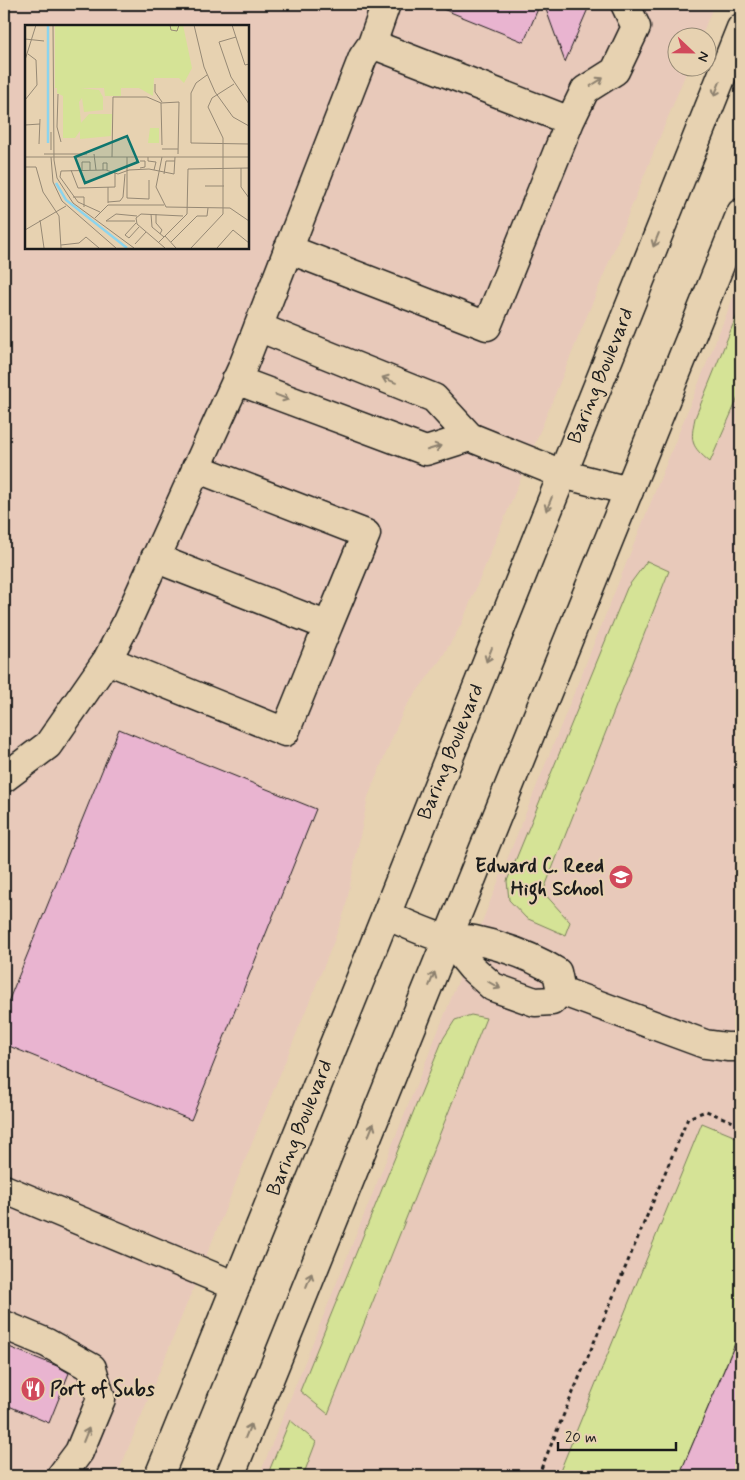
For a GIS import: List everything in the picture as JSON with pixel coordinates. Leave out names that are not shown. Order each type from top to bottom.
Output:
[{"type":"main road","points":[[4,778],[48,745],[107,660],[125,626],[236,380],[363,57],[372,44],[386,4]]},
{"type":"main road","points":[[288,250],[487,326],[570,121],[585,90],[615,71],[636,27],[625,4]]},
{"type":"main road","name":"Baring Boulevard","points":[[158,1476],[386,915],[741,28]]},
{"type":"main road","points":[[372,44],[570,121]]},
{"type":"main road","points":[[230,1476],[741,213]]},
{"type":"main road","points":[[258,327],[434,398],[470,437],[562,474],[629,491]]},
{"type":"main road","points":[[236,380],[426,451],[470,437]]},
{"type":"main road","points":[[107,660],[285,732],[366,534],[196,468]]},
{"type":"main road","points":[[155,558],[328,626]]},
{"type":"main road","points":[[386,915],[448,939],[472,939],[504,948],[545,964],[557,972],[561,991]]},
{"type":"main road","points":[[448,939],[472,968],[494,987],[535,1002],[552,1001],[561,991]]},
{"type":"main road","points":[[561,991],[705,1044],[741,1047]]},
{"type":"main road","points":[[4,1188],[236,1286]]},
{"type":"main road","points":[[4,1325],[47,1343],[92,1368],[101,1399],[79,1452],[61,1476]]},
{"type":"path","points":[[538,1476],[688,1118],[706,1111],[741,1125]]},
{"type":"shaded area","points":[[4,4],[714,4],[705,28],[668,28],[668,78],[684,78],[461,625],[441,659],[404,709],[368,797],[345,910],[117,1476],[4,1476]]},
{"type":"shaded area","name":"Edward C. Reed High School","points":[[741,278],[741,1476],[259,1476]]},
{"type":"green space","points":[[741,305],[741,391],[710,462],[699,452],[694,443],[695,418]]},
{"type":"green space","points":[[647,561],[669,571],[543,892],[570,922],[565,935],[526,918],[509,900],[507,881],[627,588]]},
{"type":"green space","points":[[471,1015],[486,1018],[328,1414],[300,1391],[443,1039],[455,1020]]},
{"type":"green space","points":[[702,1123],[741,1139],[741,1329],[679,1476],[558,1476]]},
{"type":"green space","points":[[290,1420],[316,1442],[303,1476],[267,1476]]},
{"type":"building","points":[[433,4],[540,4],[524,42]]},
{"type":"building","points":[[544,4],[590,4],[565,62]]},
{"type":"building","points":[[119,729],[316,809],[191,1120],[4,1044],[4,1012]]},
{"type":"building","points":[[741,1330],[741,1476],[679,1476]]},
{"type":"building","name":"Port of Subs","points":[[4,1345],[57,1366],[69,1373],[49,1423],[4,1404]]},
{"type":"place","name":"Edward C. Reed High School","points":[[621,877]]},
{"type":"place","name":"Port of Subs","points":[[33,1389]]}]
